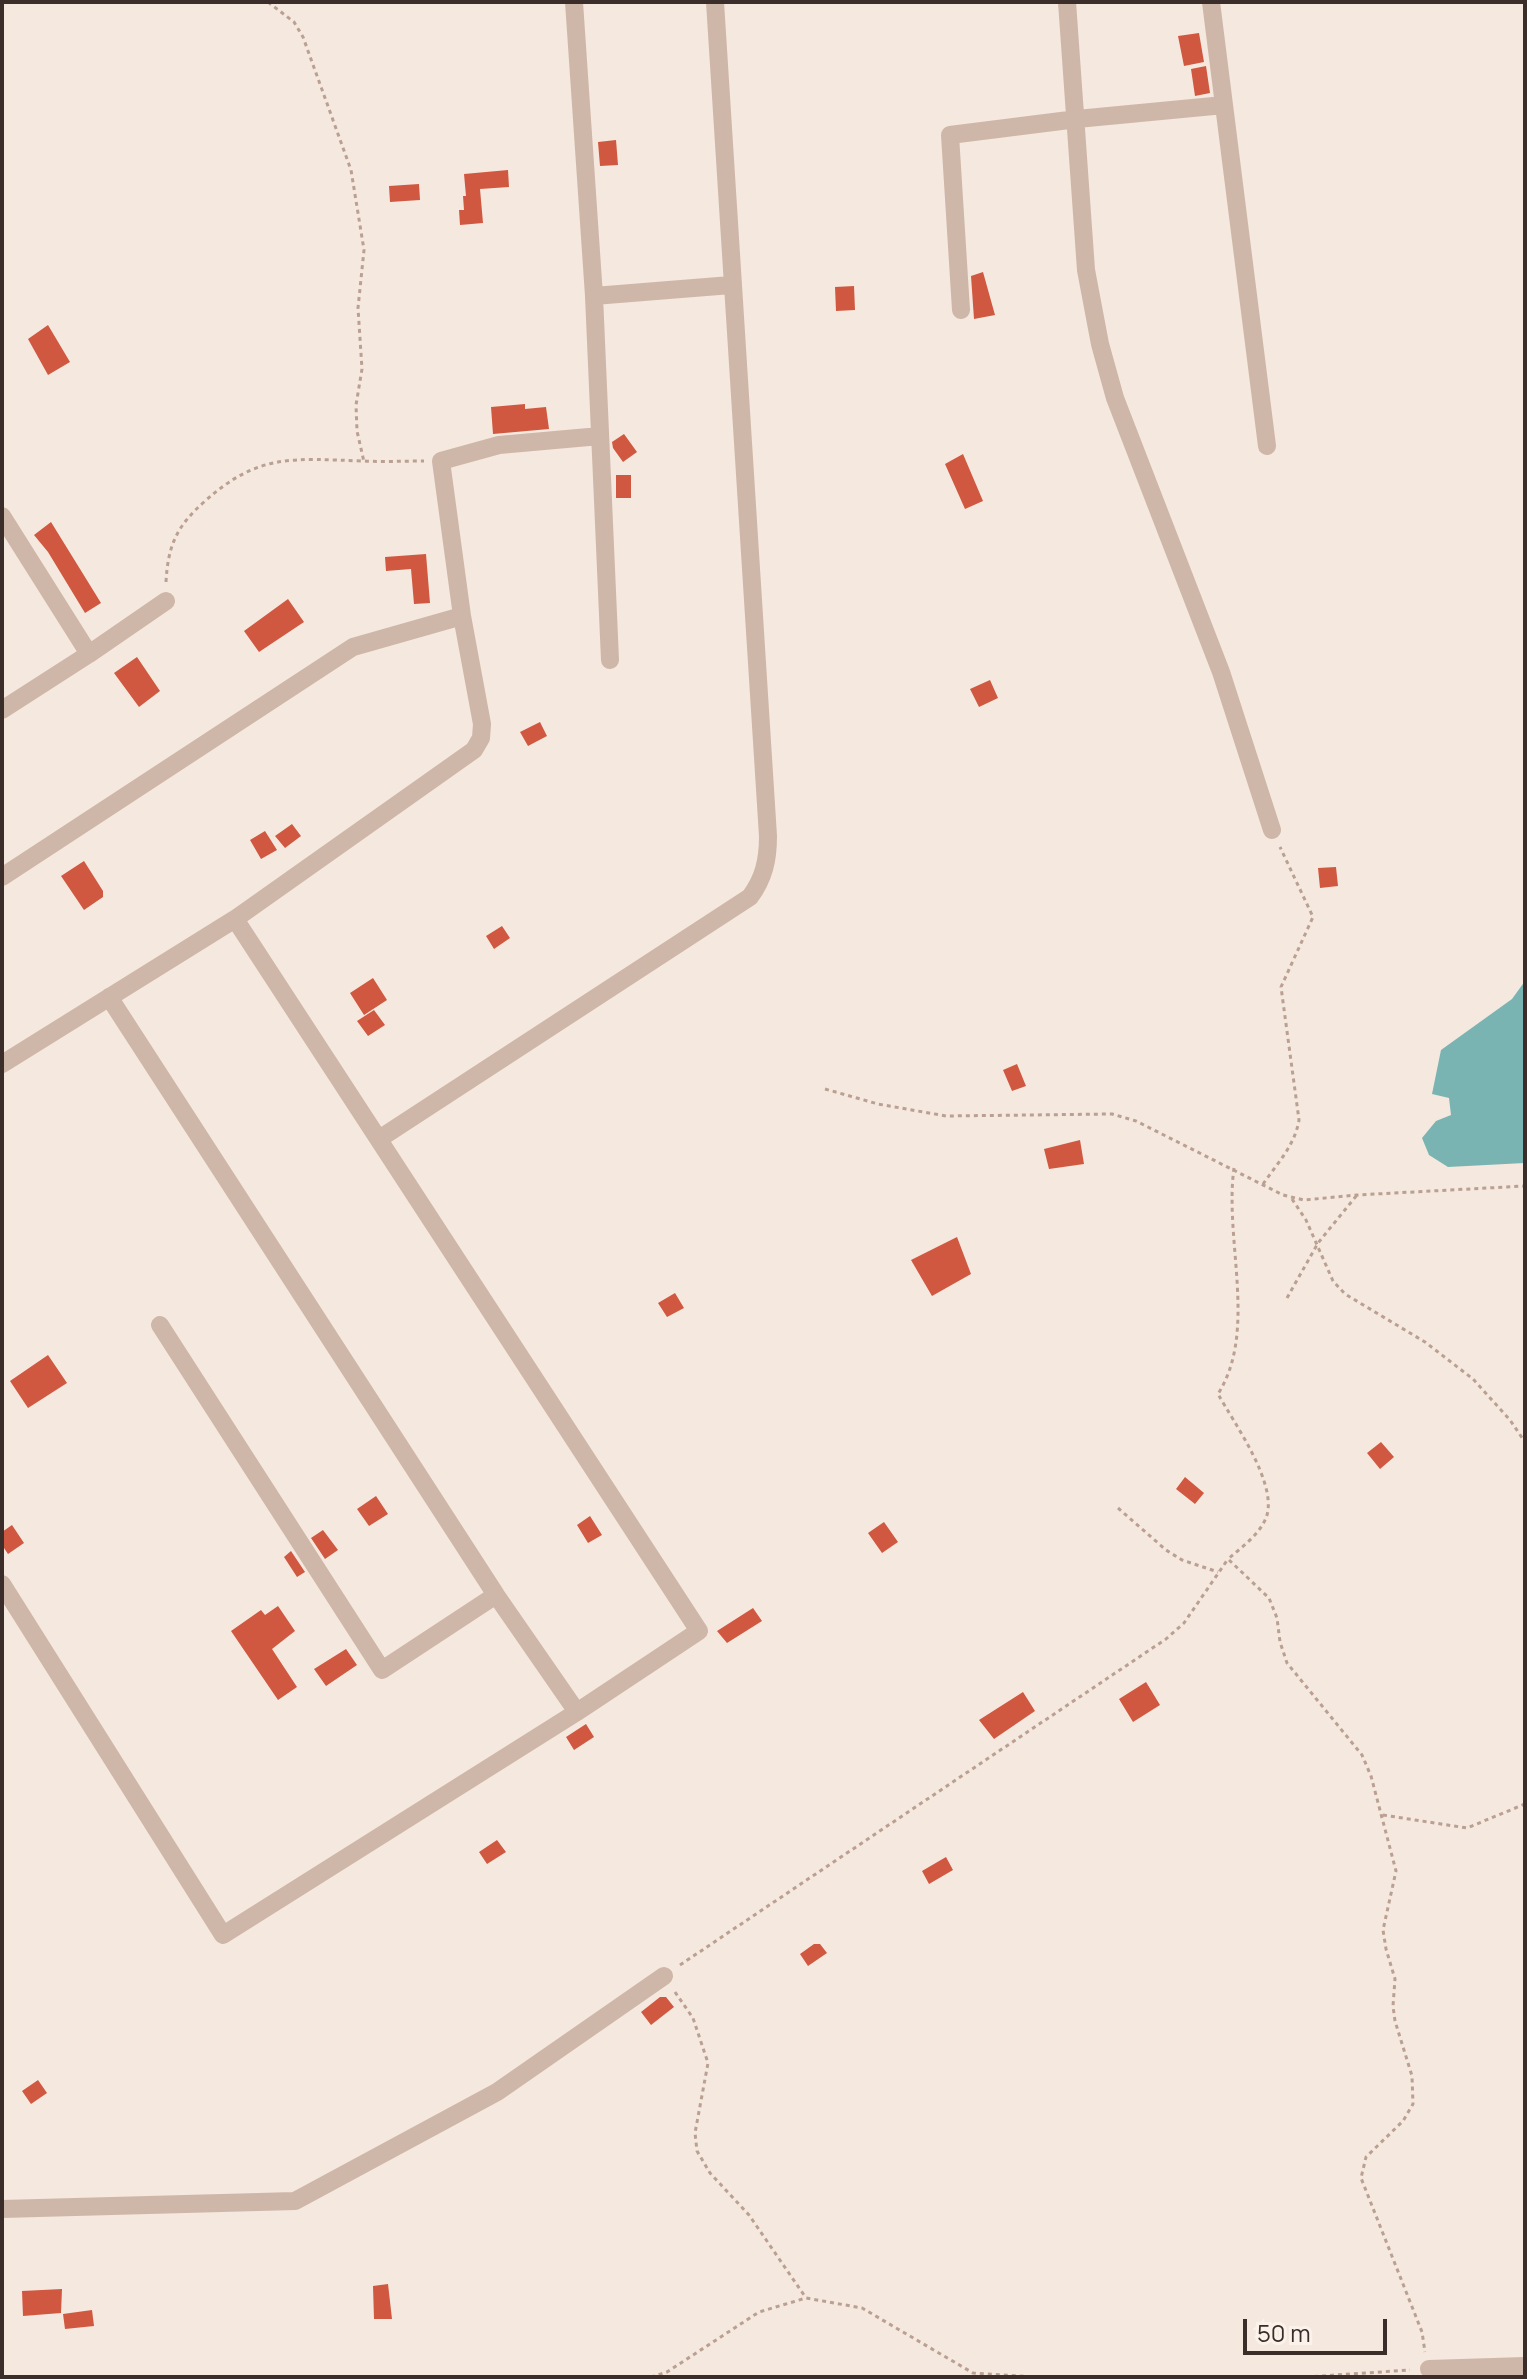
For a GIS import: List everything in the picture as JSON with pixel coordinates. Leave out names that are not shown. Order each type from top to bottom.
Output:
[{"type":"street","points":[[574,2],[594,296],[610,660]]},
{"type":"street","points":[[379,1139],[750,897],[764,871],[768,836],[715,2]]},
{"type":"street","points":[[1067,2],[1086,270],[1103,358],[1115,398],[1221,672],[1272,830]]},
{"type":"street","points":[[1211,2],[1267,446]]},
{"type":"street","points":[[961,310],[950,135],[1224,105]]},
{"type":"street","points":[[594,296],[731,285]]},
{"type":"street","points":[[2,1064],[235,919],[474,750],[481,738],[482,724],[462,616],[441,461],[499,445],[600,436]]},
{"type":"street","points":[[2,516],[89,654]]},
{"type":"street","points":[[2,710],[166,601]]},
{"type":"street","points":[[2,877],[353,647],[462,616]]},
{"type":"street","points":[[2,1584],[223,1935],[577,1712],[699,1631],[235,919]]},
{"type":"street","points":[[109,997],[496,1595],[577,1712]]},
{"type":"street","points":[[160,1325],[382,1670],[496,1595]]},
{"type":"street","points":[[2,2209],[295,2201],[497,2092],[664,1976]]},
{"type":"street","points":[[1429,2369],[1525,2366]]},
{"type":"path","points":[[268,2],[294,22],[303,37],[351,170],[364,250],[358,308],[362,369],[356,405],[357,431],[364,462]]},
{"type":"path","points":[[166,601],[167,563],[182,521],[230,480],[258,466],[285,459],[441,461]]},
{"type":"path","points":[[1263,1184],[1297,1135],[1299,1120],[1281,987],[1313,917],[1272,830]]},
{"type":"path","points":[[825,1089],[878,1104],[946,1116],[1112,1114],[1136,1121],[1292,1199],[1525,1186]]},
{"type":"path","points":[[806,2298],[749,2215],[710,2173],[697,2151],[695,2133],[708,2063],[693,2018],[664,1976],[1166,1639],[1184,1623],[1228,1559],[1260,1528],[1269,1506],[1263,1476],[1218,1394],[1230,1375],[1238,1332],[1230,1195],[1234,1168]]},
{"type":"path","points":[[1287,1298],[1318,1243],[1357,1195]]},
{"type":"path","points":[[1292,1199],[1318,1243],[1333,1281],[1345,1294],[1425,1342],[1473,1379],[1510,1420],[1525,1442]]},
{"type":"path","points":[[1118,1508],[1166,1550],[1182,1560],[1218,1572]]},
{"type":"path","points":[[1228,1559],[1269,1598],[1287,1663],[1362,1755],[1371,1776],[1396,1871],[1383,1930],[1395,1979],[1395,2021],[1414,2091],[1413,2104],[1403,2121],[1366,2157],[1361,2178],[1422,2332],[1429,2369],[1306,2377]]},
{"type":"path","points":[[1381,1815],[1467,1828],[1525,1804]]},
{"type":"path","points":[[651,2377],[667,2372],[759,2312],[806,2298],[862,2308],[973,2373],[1035,2377]]},
{"type":"water","points":[[1525,981],[1525,1163],[1448,1167],[1429,1155],[1422,1138],[1436,1121],[1451,1115],[1449,1098],[1432,1094],[1441,1050],[1512,999]]},
{"type":"building","points":[[1199,33],[1204,62],[1184,66],[1178,36]]},
{"type":"building","points":[[1206,66],[1210,93],[1195,96],[1191,69]]},
{"type":"building","points":[[616,140],[618,165],[600,166],[598,142]]},
{"type":"building","points":[[508,170],[509,187],[480,189],[483,223],[460,225],[459,210],[464,210],[463,196],[466,196],[464,174]]},
{"type":"building","points":[[419,184],[420,200],[390,202],[389,186]]},
{"type":"building","points":[[983,272],[995,315],[974,319],[971,276]]},
{"type":"building","points":[[854,286],[855,310],[836,311],[835,287]]},
{"type":"building","points":[[48,325],[70,362],[48,375],[28,339]]},
{"type":"building","points":[[525,404],[525,409],[546,407],[549,429],[493,434],[491,407]]},
{"type":"building","points":[[624,434],[637,452],[623,462],[612,442]]},
{"type":"building","points":[[963,454],[983,501],[965,509],[945,464]]},
{"type":"building","points":[[616,475],[631,475],[631,498],[616,498]]},
{"type":"building","points":[[51,522],[101,603],[85,613],[48,552],[34,535]]},
{"type":"building","points":[[426,554],[430,603],[414,604],[411,569],[386,571],[385,557]]},
{"type":"building","points":[[288,599],[304,622],[259,652],[244,631]]},
{"type":"building","points":[[137,657],[160,691],[139,707],[114,673]]},
{"type":"building","points":[[990,680],[998,698],[979,707],[970,689]]},
{"type":"building","points":[[540,722],[547,736],[528,746],[520,732]]},
{"type":"building","points":[[292,824],[301,836],[285,848],[275,836]]},
{"type":"building","points":[[265,831],[277,850],[261,859],[250,840]]},
{"type":"building","points":[[84,861],[103,891],[103,897],[84,910],[61,876]]},
{"type":"building","points":[[1336,867],[1338,886],[1320,888],[1318,868]]},
{"type":"building","points":[[502,926],[510,938],[494,949],[486,936]]},
{"type":"building","points":[[373,978],[387,1000],[364,1015],[350,993]]},
{"type":"building","points":[[374,1010],[385,1025],[368,1036],[357,1021]]},
{"type":"building","points":[[1017,1064],[1026,1086],[1012,1091],[1003,1070]]},
{"type":"building","points":[[1080,1140],[1084,1164],[1049,1169],[1044,1149]]},
{"type":"building","points":[[957,1237],[971,1274],[932,1296],[911,1260]]},
{"type":"building","points":[[675,1293],[684,1308],[667,1317],[658,1303]]},
{"type":"building","points":[[48,1355],[67,1383],[28,1408],[10,1381]]},
{"type":"building","points":[[1381,1442],[1394,1457],[1380,1469],[1367,1453]]},
{"type":"building","points":[[1185,1477],[1204,1493],[1195,1504],[1176,1489]]},
{"type":"building","points":[[376,1496],[388,1514],[369,1526],[357,1509]]},
{"type":"building","points":[[590,1516],[602,1535],[588,1543],[577,1525]]},
{"type":"building","points":[[884,1522],[898,1542],[882,1553],[868,1533]]},
{"type":"building","points":[[12,1525],[24,1543],[8,1554],[2,1545],[2,1532]]},
{"type":"building","points":[[323,1530],[338,1550],[325,1559],[311,1538]]},
{"type":"building","points":[[291,1551],[305,1572],[297,1577],[284,1557]]},
{"type":"building","points":[[278,1606],[295,1631],[272,1649],[297,1687],[278,1700],[231,1631],[261,1610],[265,1615]]},
{"type":"building","points":[[753,1608],[762,1621],[727,1643],[717,1631]]},
{"type":"building","points":[[346,1649],[357,1665],[326,1686],[314,1669]]},
{"type":"building","points":[[1146,1682],[1160,1705],[1133,1722],[1119,1699]]},
{"type":"building","points":[[1023,1692],[1035,1711],[994,1739],[979,1720]]},
{"type":"building","points":[[586,1724],[594,1737],[574,1750],[566,1737]]},
{"type":"building","points":[[497,1840],[506,1852],[487,1864],[479,1852]]},
{"type":"building","points":[[946,1857],[953,1870],[929,1884],[922,1871]]},
{"type":"building","points":[[814,1944],[820,1944],[827,1953],[808,1966],[800,1954]]},
{"type":"building","points":[[660,1997],[666,1997],[674,2007],[651,2025],[641,2012]]},
{"type":"building","points":[[38,2080],[47,2093],[31,2104],[22,2091]]},
{"type":"building","points":[[388,2284],[392,2319],[374,2319],[373,2286]]},
{"type":"building","points":[[62,2289],[61,2313],[23,2316],[22,2291]]},
{"type":"building","points":[[92,2310],[94,2326],[65,2329],[63,2314]]}]
